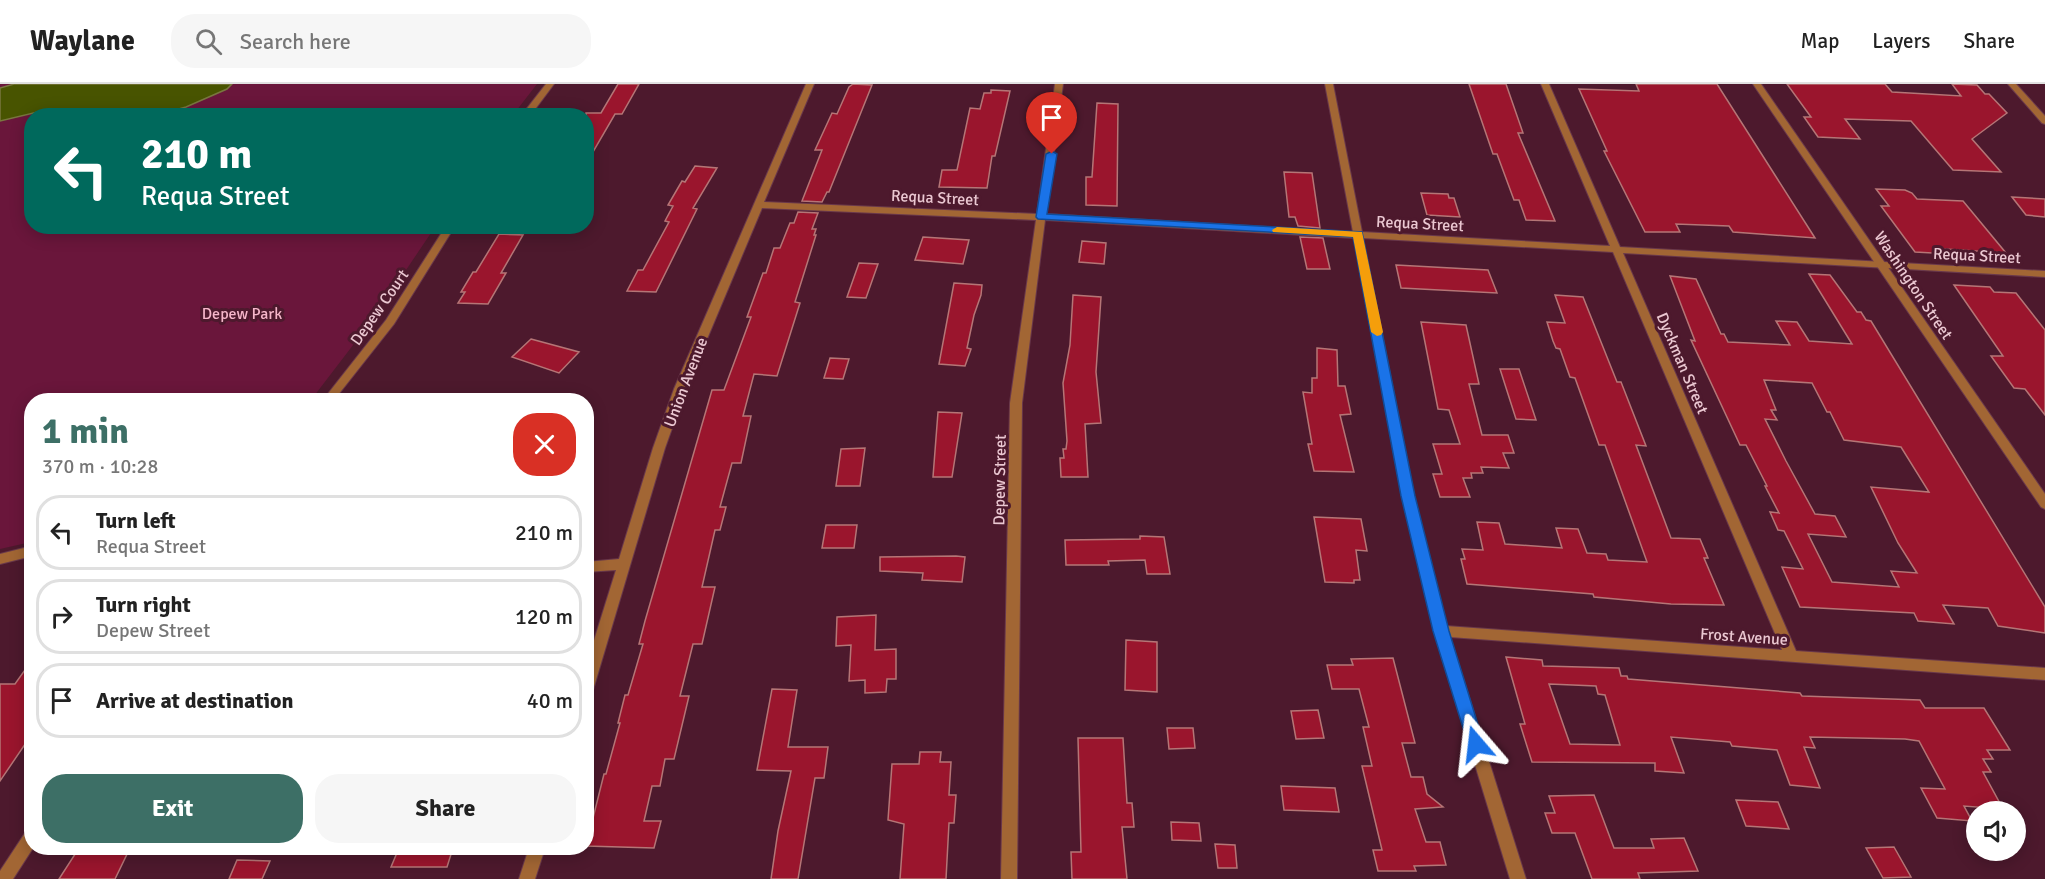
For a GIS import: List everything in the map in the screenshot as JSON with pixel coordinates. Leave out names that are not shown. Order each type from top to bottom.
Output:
[{"type":"street","points":[[531,108],[550,84]]},
{"type":"street","name":"Union Avenue","points":[[594,664],[659,448],[680,389],[810,84]]},
{"type":"street","name":"Depew Street","points":[[1009,879],[1016,403],[1059,84]]},
{"type":"street","points":[[1329,84],[1408,496],[1441,631],[1518,879]]},
{"type":"street","name":"Dyckman Street","points":[[1545,84],[1792,656]]},
{"type":"street","name":"Washington Street","points":[[1757,84],[2045,504]]},
{"type":"street","points":[[2012,84],[2045,122]]},
{"type":"street","name":"Requa Street","points":[[758,205],[1042,217],[2045,274]]},
{"type":"street","name":"Depew Court","points":[[334,393],[390,322],[446,234]]},
{"type":"street","points":[[0,559],[24,553]]},
{"type":"street","points":[[594,566],[625,564]]},
{"type":"street","name":"Frost Avenue","points":[[1441,631],[2045,674]]},
{"type":"street","points":[[4,879],[24,848]]},
{"type":"street","points":[[527,879],[535,855]]},
{"type":"green space","name":"Depew Park","points":[[0,84],[537,84],[518,108],[24,108],[24,234],[430,234],[373,319],[316,393],[24,393],[24,544],[0,549]]},
{"type":"shaded area","points":[[14,84],[232,84],[227,89],[182,108],[24,108],[24,115],[0,121],[0,88]]},
{"type":"building","points":[[618,84],[639,84],[622,114],[615,114],[594,150],[594,113],[601,113]]},
{"type":"building","points":[[853,84],[872,85],[829,192],[822,202],[802,201],[822,150],[815,150],[832,113],[837,114],[849,87]]},
{"type":"building","points":[[1469,84],[1506,84],[1523,133],[1518,133],[1555,221],[1526,220],[1519,200],[1514,200],[1497,154],[1493,154]]},
{"type":"building","points":[[1636,84],[1717,84],[1815,238],[1733,232],[1729,226],[1676,224],[1680,232],[1645,232],[1604,151],[1607,151],[1579,89],[1639,91]]},
{"type":"building","points":[[1787,84],[1885,84],[1892,92],[1961,96],[1952,84],[1977,85],[2007,113],[1972,139],[2001,172],[1953,170],[1911,121],[1845,119],[1860,139],[1818,137],[1804,117],[1811,117]]},
{"type":"building","points":[[991,90],[1010,91],[995,156],[992,156],[987,188],[939,187],[942,170],[957,170],[970,108],[980,109],[984,93],[991,93]]},
{"type":"building","points":[[1097,103],[1118,104],[1117,206],[1086,205],[1086,177],[1092,177]]},
{"type":"building","points":[[695,166],[717,168],[693,208],[697,209],[656,292],[627,291],[638,270],[643,270],[669,222],[665,221],[673,206],[668,205],[682,181],[685,182]]},
{"type":"building","points":[[1284,172],[1312,173],[1320,228],[1298,226],[1295,217],[1289,217]]},
{"type":"building","points":[[1876,189],[1905,190],[1917,199],[1963,201],[2006,253],[1946,249],[1950,254],[1915,252],[1881,206],[1889,206]]},
{"type":"building","points":[[1421,193],[1448,194],[1449,198],[1454,198],[1460,217],[1427,215]]},
{"type":"building","points":[[2012,197],[2045,199],[2045,217],[2026,215]]},
{"type":"building","points":[[798,212],[818,213],[812,229],[816,229],[814,235],[816,235],[795,302],[800,303],[777,376],[754,374],[743,416],[751,416],[741,463],[732,463],[720,507],[726,507],[720,530],[715,530],[702,587],[715,587],[702,644],[693,644],[680,696],[689,696],[674,759],[665,759],[660,786],[652,786],[644,821],[661,821],[654,848],[594,846],[594,814],[604,774],[606,774],[620,723],[618,723],[625,695],[628,695],[643,644],[639,644],[645,621],[712,390],[724,390],[751,317],[747,317],[763,273],[766,273],[774,248],[780,248],[790,223],[794,223]]},
{"type":"building","points":[[499,234],[523,235],[501,273],[506,273],[488,304],[458,303],[465,292],[461,292]]},
{"type":"building","points":[[923,237],[969,240],[963,264],[915,260]]},
{"type":"building","points":[[1300,237],[1323,238],[1330,269],[1307,269]]},
{"type":"building","points":[[1082,241],[1106,243],[1104,264],[1079,262]]},
{"type":"building","points":[[859,263],[878,264],[866,298],[847,297]]},
{"type":"building","points":[[1396,265],[1488,270],[1497,293],[1401,288]]},
{"type":"building","points":[[1809,274],[1830,275],[1857,312],[1861,312],[1866,320],[1871,321],[2045,607],[2045,633],[1998,626],[1988,608],[1943,605],[1954,624],[1918,621],[1914,613],[1800,607],[1782,567],[1803,569],[1784,531],[1778,530],[1770,512],[1779,513],[1765,486],[1767,486],[1746,445],[1740,445],[1691,340],[1695,341],[1670,276],[1696,279],[1721,334],[1724,334],[1728,342],[1790,345],[1776,321],[1797,322],[1809,341],[1852,344]],"holes":[[[1764,380],[1812,383],[1844,440],[1901,447],[1929,492],[1871,487],[1898,543],[1917,573],[1891,571],[1899,587],[1832,582],[1808,534],[1846,537],[1835,516],[1815,514],[1786,461],[1765,419],[1777,420],[1771,410],[1776,410]]]},
{"type":"building","points":[[954,283],[982,285],[967,348],[971,349],[965,366],[939,364]]},
{"type":"building","points":[[1954,285],[1990,287],[1994,292],[2016,293],[2045,330],[2045,415],[2025,389],[2014,388],[1991,356],[2003,356]]},
{"type":"building","points":[[1073,295],[1101,297],[1096,372],[1101,423],[1085,424],[1088,477],[1061,477],[1060,458],[1064,458],[1063,449],[1066,449],[1067,441],[1063,383],[1070,345]]},
{"type":"building","points":[[1555,295],[1583,297],[1617,382],[1621,382],[1646,446],[1636,445],[1671,538],[1700,539],[1708,558],[1704,558],[1724,605],[1671,604],[1594,597],[1593,594],[1467,584],[1461,559],[1465,559],[1462,549],[1483,550],[1477,522],[1499,523],[1505,544],[1562,548],[1556,528],[1578,529],[1587,553],[1606,554],[1608,560],[1647,562],[1605,445],[1599,445],[1575,378],[1570,377],[1560,349],[1556,348],[1553,341],[1547,322],[1565,323]]},
{"type":"building","points":[[1421,322],[1466,325],[1479,384],[1469,384],[1482,435],[1508,435],[1514,453],[1503,453],[1509,468],[1481,467],[1483,473],[1471,473],[1472,478],[1463,478],[1470,497],[1440,497],[1433,474],[1442,474],[1433,444],[1460,444],[1449,410],[1438,409]]},
{"type":"building","points":[[531,339],[579,352],[559,373],[512,357]]},
{"type":"building","points":[[1317,348],[1337,350],[1338,386],[1345,386],[1351,414],[1340,415],[1354,472],[1314,471],[1308,444],[1312,444],[1303,392],[1312,393],[1312,378],[1317,378]]},
{"type":"building","points":[[830,358],[849,359],[843,379],[824,378]]},
{"type":"building","points":[[1500,369],[1519,369],[1536,420],[1516,419]]},
{"type":"building","points":[[938,412],[962,413],[952,477],[933,477]]},
{"type":"building","points":[[865,448],[860,486],[836,486],[841,449]]},
{"type":"building","points":[[1314,517],[1361,519],[1367,551],[1356,550],[1360,580],[1354,580],[1354,583],[1325,582]]},
{"type":"building","points":[[826,525],[857,525],[854,548],[822,548]]},
{"type":"building","points":[[1140,536],[1164,537],[1170,574],[1147,574],[1145,560],[1108,561],[1109,565],[1066,565],[1065,540],[1140,539]]},
{"type":"building","points":[[880,557],[965,557],[962,582],[922,580],[923,573],[880,571]]},
{"type":"building","points":[[876,615],[875,650],[896,649],[896,679],[887,679],[886,692],[865,693],[865,680],[849,681],[851,645],[836,646],[837,617]]},
{"type":"building","points":[[1126,640],[1157,642],[1157,692],[1125,690]]},
{"type":"building","points":[[1506,657],[1542,660],[1543,666],[1619,668],[1621,676],[1627,676],[1628,679],[1800,693],[1802,696],[1920,700],[1925,708],[1984,708],[2010,750],[1987,750],[1993,759],[1983,759],[1991,772],[1983,772],[1999,801],[1966,801],[1966,806],[1964,806],[1966,820],[1937,818],[1921,788],[1945,789],[1919,741],[1810,737],[1815,748],[1804,747],[1820,788],[1790,785],[1777,750],[1732,746],[1730,742],[1671,737],[1684,773],[1655,771],[1655,763],[1532,762],[1520,724],[1525,724]],"holes":[[[1549,684],[1596,686],[1598,694],[1605,695],[1620,745],[1570,744]]]},
{"type":"building","points":[[1393,658],[1415,743],[1402,743],[1411,777],[1423,777],[1427,794],[1443,807],[1415,809],[1426,842],[1440,842],[1446,865],[1414,866],[1416,871],[1378,871],[1373,850],[1382,850],[1362,766],[1372,766],[1363,727],[1369,727],[1359,689],[1332,689],[1327,665],[1353,665],[1351,659]]},
{"type":"building","points":[[24,671],[24,746],[0,781],[0,684],[15,684]]},
{"type":"building","points":[[772,689],[797,690],[788,747],[828,747],[824,778],[815,778],[798,879],[771,879],[778,831],[791,771],[757,770]]},
{"type":"building","points":[[1318,710],[1324,738],[1296,739],[1291,711]]},
{"type":"building","points":[[1167,728],[1193,728],[1195,748],[1169,749]]},
{"type":"building","points":[[1078,738],[1123,738],[1127,803],[1132,803],[1134,827],[1122,827],[1127,879],[1072,879],[1071,852],[1081,852]]},
{"type":"building","points":[[920,752],[941,752],[940,762],[951,762],[949,795],[956,795],[954,823],[949,823],[946,879],[900,879],[904,824],[888,820],[892,764],[919,764]]},
{"type":"building","points":[[1281,786],[1335,788],[1339,812],[1284,810]]},
{"type":"building","points":[[1594,795],[1614,848],[1654,848],[1651,839],[1684,838],[1698,871],[1638,873],[1640,879],[1592,879],[1575,833],[1552,833],[1545,813],[1555,813],[1549,796]]},
{"type":"building","points":[[1736,800],[1778,802],[1789,829],[1746,826]]},
{"type":"building","points":[[1171,822],[1199,823],[1201,841],[1172,840]]},
{"type":"building","points":[[1215,844],[1235,845],[1237,868],[1218,868]]},
{"type":"building","points":[[1894,847],[1911,877],[1883,878],[1866,848]]},
{"type":"building","points":[[74,855],[127,855],[115,879],[59,879]]},
{"type":"building","points":[[396,855],[451,855],[447,867],[391,867]]},
{"type":"building","points":[[237,860],[270,861],[262,879],[229,879]]},
{"type":"slow traffic","points":[[1277,230],[1358,234],[1377,332]]},
{"type":"route","points":[[1052,154],[1042,217],[1358,234],[1408,496],[1441,631],[1476,744]]}]
